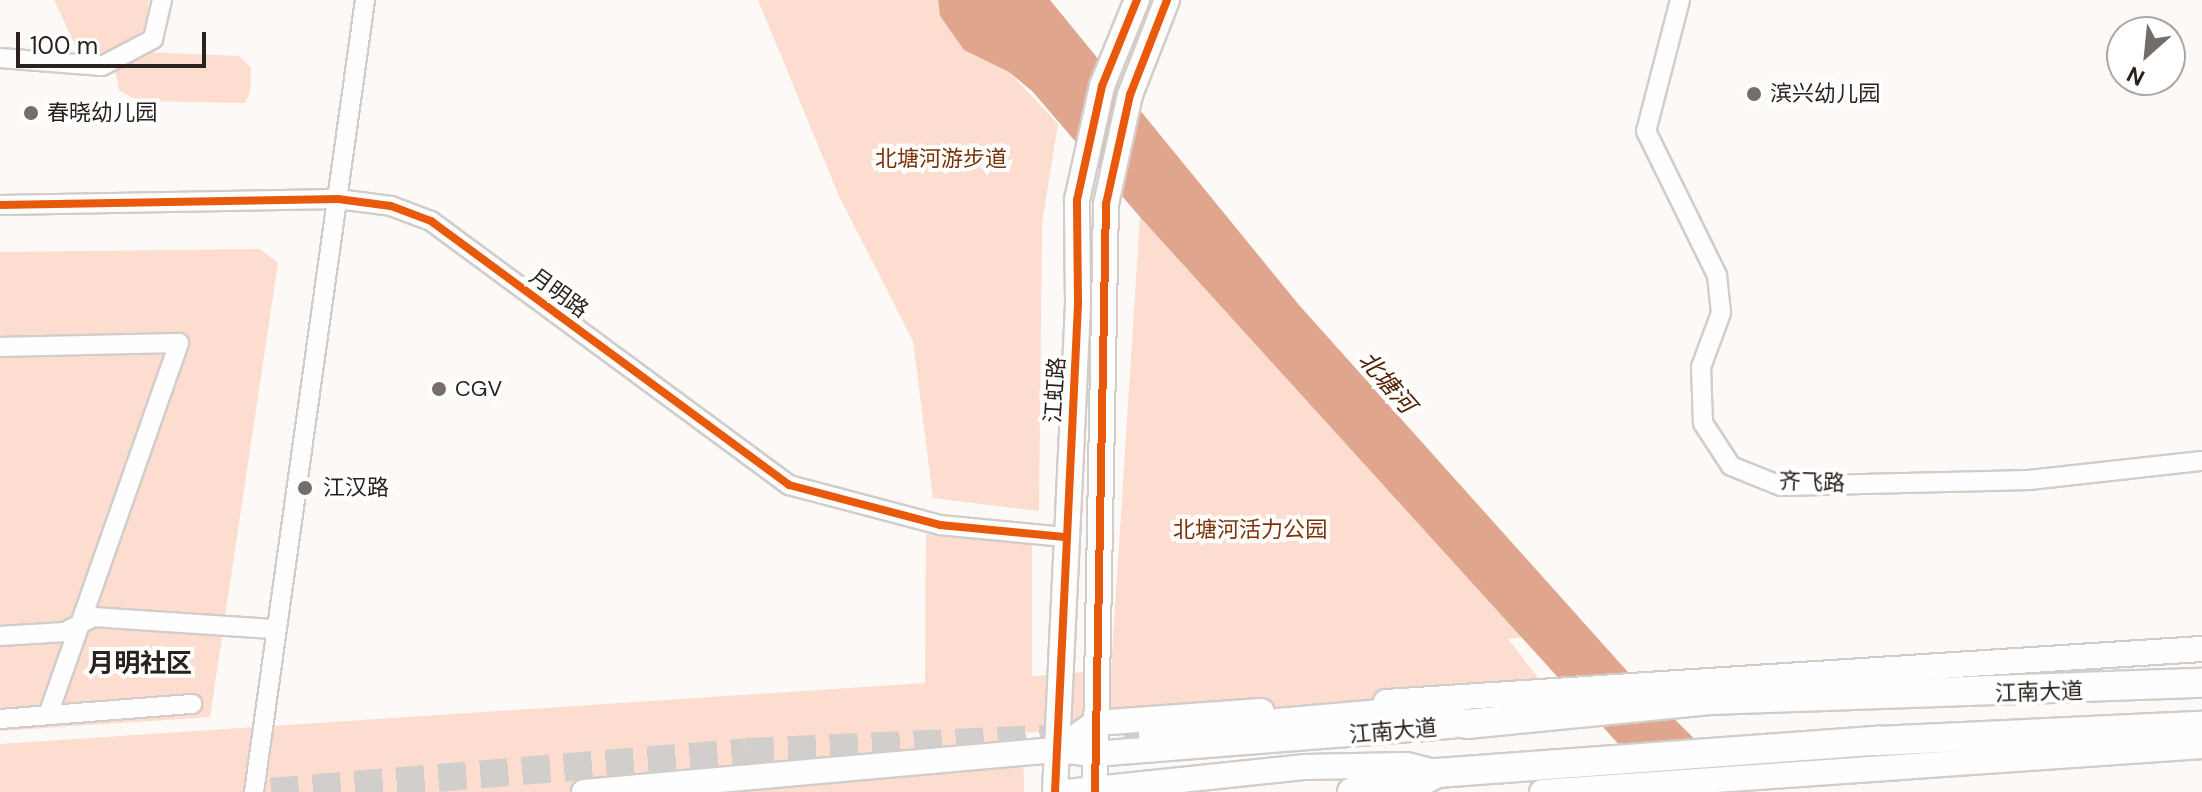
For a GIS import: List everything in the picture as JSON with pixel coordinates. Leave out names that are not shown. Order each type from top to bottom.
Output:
[{"type":"highway","name":"江南大道","points":[[1467,724],[1710,700],[2202,683]]},
{"type":"highway","points":[[1153,734],[1407,712],[1467,724]]},
{"type":"highway","name":"江南大道","points":[[1437,773],[1516,767],[1881,754],[2202,726]]},
{"type":"highway","points":[[1352,792],[1409,788],[1437,773]]},
{"type":"main road","name":"江虹路","points":[[1094,789],[1090,301],[1077,200],[1102,86],[1137,0]]},
{"type":"main road","name":"江虹路","points":[[1055,792],[1064,537],[1090,301],[1106,204],[1130,95],[1167,0]]},
{"type":"main road","points":[[1057,750],[1095,723],[2202,649]]},
{"type":"main road","name":"江南大道","points":[[584,792],[1057,750],[1093,754],[1467,724]]},
{"type":"main road","points":[[1542,792],[1881,754],[2202,746]]},
{"type":"main road","name":"江南大道","points":[[1067,792],[1306,767],[1406,765],[1437,773]]},
{"type":"street","points":[[0,58],[102,66],[153,39],[162,0]]},
{"type":"street","points":[[254,792],[273,629],[365,0]]},
{"type":"street","name":"齐飞路","points":[[1680,0],[1646,131],[1717,275],[1721,313],[1701,367],[1703,423],[1731,466],[1781,486],[2029,480],[2202,461]]},
{"type":"street","name":"月明路","points":[[0,205],[338,199],[391,206],[431,221],[789,485],[940,525],[1064,537]]},
{"type":"street","points":[[0,347],[179,343],[76,626],[48,715]]},
{"type":"street","points":[[0,636],[65,632],[93,617],[273,629]]},
{"type":"street","points":[[0,719],[192,704]]},
{"type":"green space","points":[[54,0],[149,0],[145,29],[100,57],[80,55]]},
{"type":"green space","name":"北塘河游步道","points":[[758,0],[938,0],[940,16],[964,50],[1009,72],[1058,124],[1042,223],[1039,511],[933,498],[913,341],[839,196]]},
{"type":"green space","points":[[145,52],[239,56],[251,68],[250,92],[245,103],[139,101],[119,90],[115,69]]},
{"type":"green space","name":"北塘河活力公园","points":[[1140,217],[1524,637],[1508,639],[1549,692],[1023,733],[1024,792],[0,792],[0,744],[925,683],[926,534],[1032,543],[1032,676],[1111,670]]},
{"type":"green space","points":[[260,249],[278,263],[210,717],[0,731],[0,252]]},
{"type":"shaded area","points":[[938,0],[1050,0],[1299,305],[1635,680],[1748,792],[1662,792],[1140,217],[1033,92],[1009,72],[964,50],[940,16]]},
{"type":"tunnel","points":[[271,792],[746,752],[1153,734]]},
{"type":"cycle path","points":[[1055,792],[1078,302],[1077,200],[1102,86],[1137,0]]},
{"type":"cycle path","points":[[1095,792],[1106,204],[1130,95],[1167,0]]},
{"type":"cycle path","points":[[0,205],[338,199],[391,206],[431,221],[789,485],[940,525],[1064,537]]},
{"type":"place","name":"滨兴幼儿园","points":[[1754,94]]},
{"type":"place","name":"春晓幼儿园","points":[[31,113]]},
{"type":"place","name":"CGV","points":[[439,389]]},
{"type":"place","name":"江汉路","points":[[305,488]]},
{"type":"district","name":"月明社区","points":[[140,664]]},
{"type":"water label","name":"北塘河","points":[[1387,382]]}]
